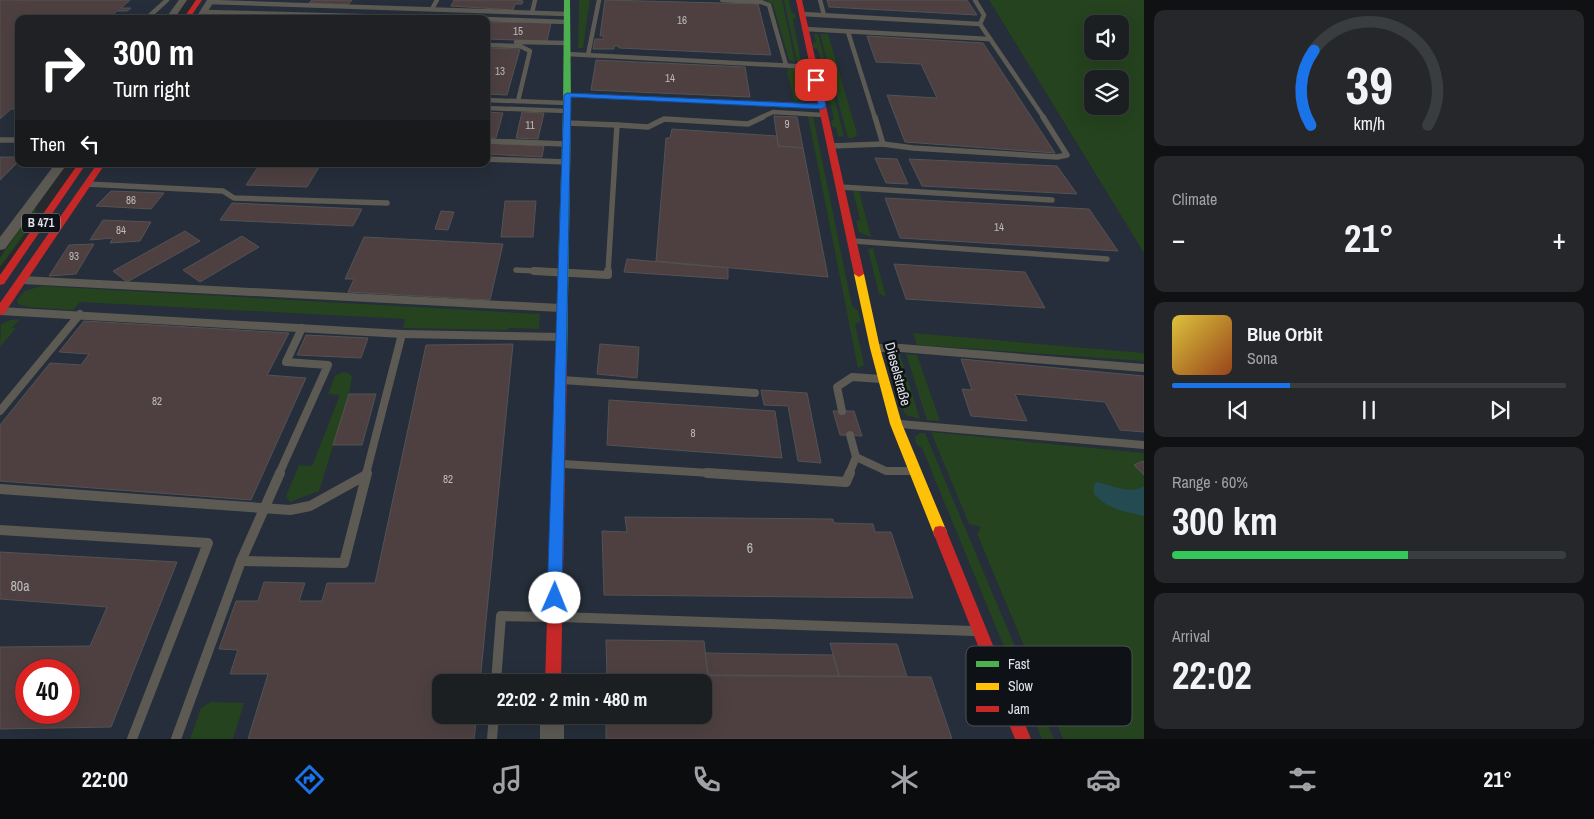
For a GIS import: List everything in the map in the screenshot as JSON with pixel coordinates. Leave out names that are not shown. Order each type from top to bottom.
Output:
[{"type":"street","points":[[172,15],[183,0]]},
{"type":"street","points":[[553,674],[567,123],[567,0]]},
{"type":"street","name":"Dieselstraße","points":[[799,0],[883,380],[913,471],[987,646]]},
{"type":"street","points":[[201,15],[207,1]]},
{"type":"street","points":[[191,15],[207,1]]},
{"type":"street","points":[[0,246],[59,167]]},
{"type":"street","name":"B 471","points":[[0,282],[80,167]]},
{"type":"street","points":[[0,311],[99,167]]},
{"type":"street","points":[[552,724],[552,739]]},
{"type":"street","name":"Dieselstraße","points":[[1018,726],[1023,739]]},
{"type":"lane","points":[[150,15],[167,0]]},
{"type":"lane","points":[[432,9],[437,0]]},
{"type":"lane","points":[[532,13],[535,0]]},
{"type":"lane","points":[[588,55],[599,0]]},
{"type":"lane","points":[[722,0],[761,2],[769,5],[786,66]]},
{"type":"lane","points":[[820,0],[824,15]]},
{"type":"lane","points":[[974,0],[984,15],[980,24]]},
{"type":"lane","points":[[207,1],[532,13],[567,20]]},
{"type":"lane","points":[[802,14],[980,24]]},
{"type":"lane","points":[[490,19],[567,20]]},
{"type":"lane","points":[[551,25],[567,20]]},
{"type":"lane","points":[[831,146],[883,144],[914,148],[1057,157],[1067,154],[980,24]]},
{"type":"lane","points":[[805,29],[989,39]]},
{"type":"lane","points":[[848,32],[883,144]]},
{"type":"lane","points":[[548,39],[588,55],[813,67]]},
{"type":"lane","points":[[490,41],[567,46]]},
{"type":"lane","points":[[490,45],[520,46],[530,51],[518,101]]},
{"type":"lane","points":[[490,100],[823,111]]},
{"type":"lane","points":[[490,108],[567,103]]},
{"type":"lane","points":[[567,123],[648,127],[664,119],[748,124],[773,112],[823,111]]},
{"type":"lane","points":[[516,270],[608,275],[617,125]]},
{"type":"lane","points":[[11,140],[15,136]]},
{"type":"lane","points":[[0,140],[15,140]]},
{"type":"lane","points":[[490,141],[566,144]]},
{"type":"lane","points":[[490,159],[566,162]]},
{"type":"lane","points":[[87,184],[223,191],[234,198],[387,203]]},
{"type":"lane","points":[[840,188],[1052,200]]},
{"type":"lane","points":[[852,241],[1107,259]]},
{"type":"lane","points":[[22,280],[562,308]]},
{"type":"lane","points":[[0,311],[80,314],[429,336],[561,337]]},
{"type":"lane","points":[[0,411],[80,314]]},
{"type":"lane","points":[[176,739],[240,561],[328,365],[286,362],[302,328]]},
{"type":"lane","points":[[240,561],[344,563],[402,334]]},
{"type":"lane","points":[[875,348],[901,348],[1144,368]]},
{"type":"lane","points":[[842,411],[837,387],[852,377],[883,380]]},
{"type":"lane","points":[[560,380],[755,392]]},
{"type":"lane","points":[[896,424],[1144,445]]},
{"type":"lane","points":[[558,464],[846,482],[856,457],[850,435]]},
{"type":"lane","points":[[856,457],[886,471],[913,471]]},
{"type":"lane","points":[[0,490],[290,510],[310,506],[366,475]]},
{"type":"lane","points":[[0,530],[208,543],[132,739]]},
{"type":"lane","points":[[497,674],[501,616],[947,632],[981,631]]},
{"type":"lane","points":[[492,739],[493,724]]},
{"type":"shaded area","points":[[0,0],[180,0],[168,15],[15,15],[15,167],[53,167],[0,237]]},
{"type":"shaded area","points":[[197,0],[989,0],[1144,253],[1144,542],[977,534],[1024,646],[966,646],[966,726],[1058,726],[1063,739],[0,739],[0,277],[77,167],[490,167],[490,15],[187,15]]},
{"type":"shaded area","points":[[1097,482],[1134,490],[1144,486],[1144,516],[1123,511],[1099,499],[1094,494],[1094,485]]},
{"type":"green space","points":[[579,0],[590,0],[583,48],[578,48]]},
{"type":"green space","points":[[765,0],[782,0],[795,62],[789,60],[773,4]]},
{"type":"green space","points":[[784,0],[789,0],[791,12],[795,14],[796,18],[793,19],[801,61],[797,62]]},
{"type":"green space","points":[[989,0],[1144,0],[1144,253]]},
{"type":"green space","points":[[814,34],[818,34],[844,137],[838,136],[836,128],[832,126],[831,121],[834,119],[818,49],[813,48],[813,44],[816,42]]},
{"type":"green space","points":[[820,34],[828,34],[856,130],[857,135],[853,138],[848,138]]},
{"type":"green space","points":[[788,68],[795,68],[801,101],[794,100],[787,72]]},
{"type":"green space","points":[[808,116],[813,116],[852,306],[858,311],[861,322],[855,324],[864,365],[858,368]]},
{"type":"green space","points":[[853,191],[859,191],[871,237],[859,232],[856,221],[860,220]]},
{"type":"green space","points":[[35,206],[36,218],[0,267],[0,258]]},
{"type":"green space","points":[[873,248],[886,297],[879,294],[868,249]]},
{"type":"green space","points":[[41,286],[540,314],[539,329],[403,328],[405,319],[80,302],[73,310],[28,307],[18,304],[17,300],[25,291]]},
{"type":"green space","points":[[20,319],[12,328],[16,328],[0,347],[1,324]]},
{"type":"green space","points":[[913,333],[1144,353],[1144,361],[917,345]]},
{"type":"green space","points":[[893,354],[900,355],[920,419],[906,415],[903,409],[908,404],[896,367],[890,363],[889,357]]},
{"type":"green space","points":[[906,354],[917,355],[940,421],[927,420]]},
{"type":"green space","points":[[342,372],[349,373],[352,377],[349,394],[319,491],[290,502],[286,496],[299,465],[312,466],[340,395],[328,394],[335,376]]},
{"type":"green space","points":[[931,432],[1144,453],[1144,739],[1063,739],[1058,726],[1132,726],[1132,646],[1024,646],[977,534],[981,527],[969,524]]},
{"type":"green space","points":[[920,433],[925,433],[1015,646],[1004,646],[922,448],[916,444],[915,437]]},
{"type":"green space","points":[[211,702],[244,703],[233,739],[190,739],[201,708]]},
{"type":"green space","points":[[1037,726],[1049,726],[1054,739],[1042,739]]},
{"type":"building","points":[[0,0],[130,0],[121,8],[131,8],[127,11],[117,11],[112,15],[15,15],[15,109],[11,109],[0,119]]},
{"type":"building","points":[[312,0],[352,0],[348,5],[309,3]]},
{"type":"building","points":[[454,0],[523,1],[522,4],[515,4],[513,10],[451,6]]},
{"type":"building","points":[[605,0],[758,4],[771,55],[619,48],[619,46],[614,46],[614,49],[593,49],[595,39],[603,39],[604,36],[600,36]]},
{"type":"building","points":[[827,0],[967,0],[977,15],[829,7]]},
{"type":"building","points":[[490,22],[551,23],[547,41],[490,39]]},
{"type":"building","points":[[867,36],[983,43],[1055,153],[905,142],[887,95],[937,98],[921,64],[876,62]]},
{"type":"building","points":[[490,48],[520,49],[507,95],[490,94]]},
{"type":"building","points":[[596,60],[745,67],[750,97],[591,90]]},
{"type":"building","points":[[490,112],[503,113],[496,138],[490,138]]},
{"type":"building","points":[[522,112],[544,113],[538,139],[516,138]]},
{"type":"building","points":[[774,116],[797,117],[803,148],[778,146]]},
{"type":"building","points":[[672,129],[777,136],[778,146],[803,148],[828,277],[656,261],[666,138],[670,138]]},
{"type":"building","points":[[490,143],[544,146],[542,157],[490,154]]},
{"type":"building","points":[[0,157],[15,157],[15,165],[0,180]]},
{"type":"building","points":[[875,158],[897,159],[908,184],[886,183]]},
{"type":"building","points":[[909,159],[1057,166],[1077,194],[922,186]]},
{"type":"building","points":[[258,167],[319,167],[307,187],[246,185]]},
{"type":"building","points":[[111,191],[164,193],[151,209],[96,206]]},
{"type":"building","points":[[885,198],[1089,209],[1118,251],[900,238]]},
{"type":"building","points":[[505,201],[536,201],[533,237],[501,237]]},
{"type":"building","points":[[232,203],[362,209],[353,226],[220,220]]},
{"type":"building","points":[[441,211],[454,212],[448,230],[435,229]]},
{"type":"building","points":[[103,220],[151,222],[140,241],[110,243],[113,238],[90,240]]},
{"type":"building","points":[[185,231],[200,241],[127,282],[113,271]]},
{"type":"building","points":[[242,236],[259,247],[200,282],[183,270]]},
{"type":"building","points":[[364,237],[503,244],[490,300],[348,292],[354,279],[345,279]]},
{"type":"building","points":[[94,244],[76,274],[49,276],[69,245]]},
{"type":"building","points":[[627,259],[728,268],[728,279],[624,272]]},
{"type":"building","points":[[894,264],[1025,272],[1045,308],[906,299]]},
{"type":"building","points":[[84,321],[289,333],[267,375],[306,378],[251,500],[0,481],[0,425],[50,363],[81,365],[89,354],[59,352]]},
{"type":"building","points":[[306,335],[368,338],[361,358],[297,355]]},
{"type":"building","points":[[513,344],[481,674],[432,674],[432,724],[476,724],[474,739],[248,739],[268,674],[230,674],[238,650],[219,649],[236,601],[258,601],[264,582],[305,583],[299,601],[322,601],[327,583],[375,583],[426,345]]},
{"type":"building","points":[[600,344],[639,347],[637,378],[597,374]]},
{"type":"building","points":[[961,359],[1144,376],[1144,432],[1120,430],[1105,402],[1015,394],[1027,421],[971,416],[962,389],[972,390]]},
{"type":"building","points":[[761,390],[807,393],[821,463],[798,461],[788,406],[764,405]]},
{"type":"building","points":[[349,394],[376,394],[362,445],[333,445]]},
{"type":"building","points":[[609,400],[775,411],[782,458],[607,445]]},
{"type":"building","points":[[833,411],[854,411],[862,436],[840,435]]},
{"type":"building","points":[[1144,462],[1144,475],[1134,465]]},
{"type":"building","points":[[625,517],[833,519],[834,523],[873,524],[875,532],[891,532],[913,598],[604,595],[602,531],[627,532]]},
{"type":"building","points":[[0,552],[177,562],[111,727],[0,729],[0,647],[90,646],[107,607],[0,599]]},
{"type":"building","points":[[606,640],[704,641],[708,674],[607,674]]},
{"type":"building","points":[[830,643],[897,644],[907,677],[839,676]]},
{"type":"building","points":[[705,653],[833,655],[839,676],[712,675],[708,674]]},
{"type":"building","points":[[712,676],[931,677],[952,739],[606,739],[606,724],[712,724]]},
{"type":"traffic: fast","points":[[561,363],[567,111],[567,0]]},
{"type":"traffic: slow","points":[[859,274],[875,348],[896,424],[940,532]]},
{"type":"traffic: jam","points":[[189,15],[199,0]]},
{"type":"traffic: jam","points":[[799,0],[859,274]]},
{"type":"traffic: jam","points":[[0,282],[80,167]]},
{"type":"traffic: jam","points":[[0,311],[99,167]]},
{"type":"traffic: jam","points":[[553,674],[561,363]]},
{"type":"traffic: jam","points":[[940,532],[986,646]]},
{"type":"traffic: jam","points":[[1018,726],[1023,739]]},
{"type":"route","points":[[555,598],[567,95],[822,106],[816,80]]}]
